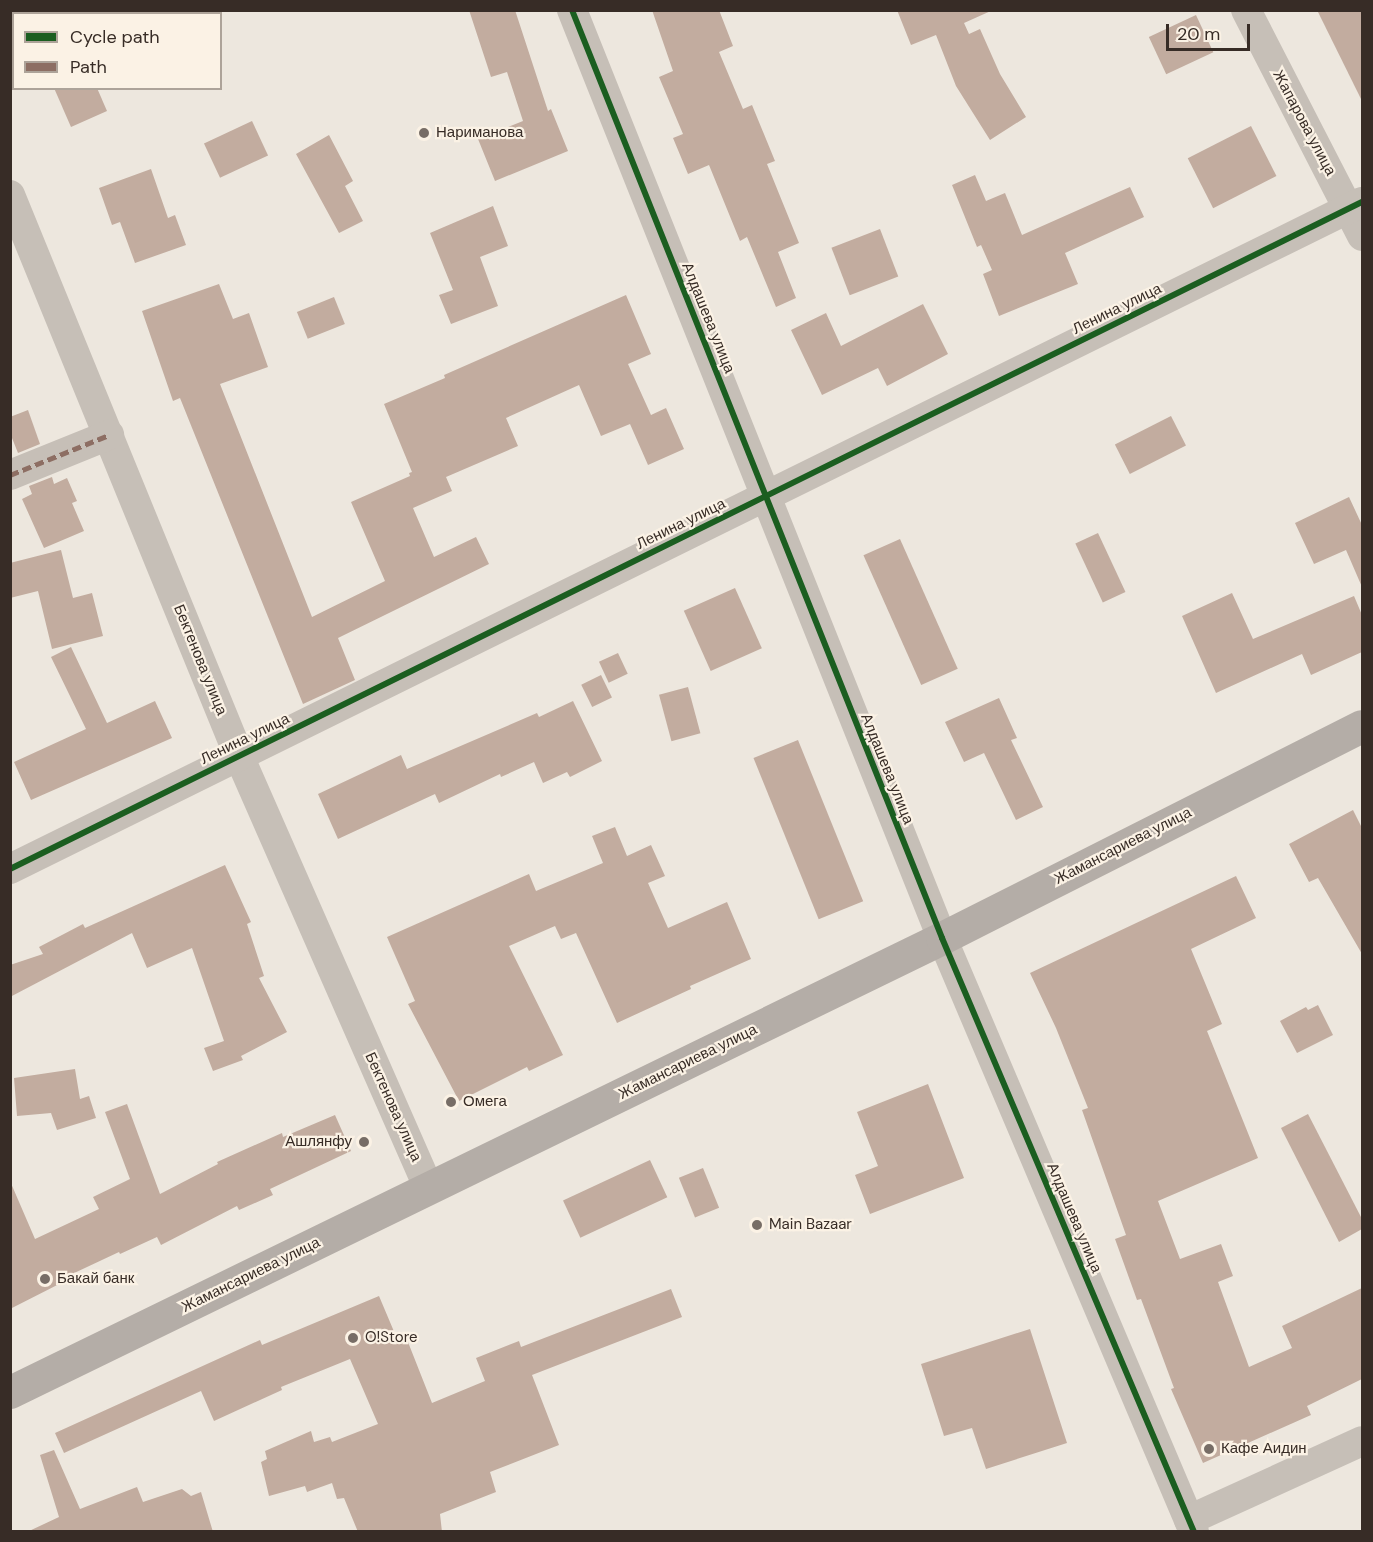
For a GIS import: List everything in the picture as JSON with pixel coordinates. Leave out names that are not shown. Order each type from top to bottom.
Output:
[{"type":"main road","name":"Жамансариева улица","points":[[10,1392],[942,938],[1362,726]]},
{"type":"street","name":"Алдашева улица","points":[[572,10],[942,938],[1191,1526]]},
{"type":"street","name":"Жапарова улица","points":[[1246,10],[1356,206],[1362,236]]},
{"type":"street","name":"Бектенова улица","points":[[10,195],[239,756],[429,1188]]},
{"type":"street","name":"Ленина улица","points":[[10,869],[1356,206]]},
{"type":"street","points":[[10,475],[109,435]]},
{"type":"street","points":[[1191,1526],[1362,1441]]},
{"type":"building","points":[[469,10],[515,10],[548,111],[551,109],[568,151],[495,181],[478,139],[523,121],[507,72],[491,77]]},
{"type":"building","points":[[652,10],[719,10],[733,46],[719,52],[743,109],[752,105],[775,161],[767,164],[799,243],[778,252],[796,298],[776,307],[747,237],[740,241],[709,165],[688,174],[673,138],[683,134],[659,77],[673,71]]},
{"type":"building","points":[[897,10],[993,10],[964,23],[969,34],[980,29],[1000,74],[1026,117],[990,140],[956,86],[936,35],[911,45]]},
{"type":"building","points":[[1317,10],[1362,10],[1362,101]]},
{"type":"building","points":[[1196,15],[1213,52],[1166,74],[1149,37]]},
{"type":"building","points":[[55,90],[98,90],[107,111],[71,127]]},
{"type":"building","points":[[252,121],[268,155],[220,178],[204,143]]},
{"type":"building","points":[[1251,126],[1276,176],[1213,208],[1188,158]]},
{"type":"building","points":[[329,135],[353,181],[345,186],[363,221],[339,233],[296,154]]},
{"type":"building","points":[[151,169],[168,218],[175,215],[186,245],[135,263],[120,222],[112,225],[99,188]]},
{"type":"building","points":[[975,175],[986,201],[1005,193],[1022,235],[1130,187],[1144,217],[1065,253],[1078,284],[999,316],[983,274],[992,270],[981,245],[977,247],[952,185]]},
{"type":"building","points":[[493,206],[508,246],[480,257],[498,306],[451,324],[439,295],[453,290],[430,233]]},
{"type":"building","points":[[880,229],[898,277],[850,295],[831,248]]},
{"type":"building","points":[[219,284],[233,319],[249,313],[268,367],[220,384],[312,617],[385,581],[351,502],[410,476],[409,473],[412,472],[384,404],[445,378],[444,375],[626,295],[651,354],[628,364],[651,415],[666,408],[684,449],[648,465],[630,424],[601,436],[579,385],[506,418],[518,446],[446,477],[452,491],[413,508],[434,557],[476,537],[489,564],[338,638],[355,680],[303,704],[180,398],[173,401],[142,311]]},
{"type":"building","points":[[334,297],[345,324],[308,339],[297,312]]},
{"type":"building","points":[[923,304],[948,354],[887,386],[878,368],[822,395],[791,330],[826,313],[841,346]]},
{"type":"building","points":[[28,410],[40,444],[18,453],[10,433],[10,417]]},
{"type":"building","points":[[1171,416],[1186,445],[1130,474],[1115,445]]},
{"type":"building","points":[[52,477],[54,484],[67,478],[77,501],[72,503],[84,531],[44,548],[22,499],[32,494],[29,486]]},
{"type":"building","points":[[1349,497],[1362,525],[1362,587],[1346,550],[1314,564],[1295,523]]},
{"type":"building","points":[[1098,533],[1125,592],[1103,602],[1075,544]]},
{"type":"building","points":[[900,539],[958,669],[921,685],[863,555]]},
{"type":"building","points":[[61,550],[73,598],[92,593],[103,636],[52,649],[38,591],[10,598],[10,563]]},
{"type":"building","points":[[735,588],[762,648],[711,671],[684,611]]},
{"type":"building","points":[[1232,593],[1253,639],[1354,596],[1362,615],[1362,652],[1311,675],[1302,654],[1216,693],[1182,616]]},
{"type":"building","points":[[71,647],[107,723],[155,701],[172,738],[31,800],[14,762],[86,729],[51,657]]},
{"type":"building","points":[[618,653],[628,674],[609,683],[599,662]]},
{"type":"building","points":[[601,675],[612,697],[592,707],[581,685]]},
{"type":"building","points":[[688,687],[700,733],[671,741],[659,695]]},
{"type":"building","points":[[999,698],[1017,738],[1011,740],[1043,807],[1016,820],[984,753],[964,762],[945,722]]},
{"type":"building","points":[[573,701],[602,761],[570,777],[567,772],[543,783],[534,762],[501,777],[500,774],[439,803],[435,794],[338,839],[318,794],[401,755],[407,769],[537,713],[539,717]]},
{"type":"building","points":[[798,740],[863,901],[819,919],[753,758]]},
{"type":"building","points":[[1353,810],[1362,828],[1362,954],[1318,878],[1309,882],[1289,844]]},
{"type":"building","points":[[615,827],[627,856],[651,845],[665,876],[648,883],[668,928],[727,902],[751,959],[690,986],[691,989],[617,1023],[576,933],[561,939],[555,926],[509,946],[563,1055],[529,1071],[527,1067],[459,1101],[408,1004],[415,1001],[387,937],[529,874],[536,891],[603,863],[592,836]]},
{"type":"building","points":[[225,865],[251,922],[247,924],[264,976],[259,978],[287,1032],[241,1056],[243,1060],[213,1071],[204,1048],[224,1041],[192,948],[147,968],[132,933],[10,997],[10,965],[43,954],[39,947],[83,924],[85,928]]},
{"type":"building","points":[[1236,876],[1256,918],[1191,949],[1222,1024],[1207,1031],[1258,1158],[1158,1201],[1180,1259],[1221,1244],[1233,1276],[1218,1282],[1249,1367],[1292,1348],[1282,1326],[1362,1288],[1362,1379],[1307,1406],[1311,1415],[1203,1463],[1171,1389],[1174,1388],[1141,1299],[1137,1300],[1115,1239],[1126,1235],[1082,1110],[1088,1108],[1056,1028],[1030,973]]},
{"type":"building","points":[[1318,1005],[1333,1035],[1297,1053],[1280,1021],[1306,1007],[1308,1010]]},
{"type":"building","points":[[75,1069],[80,1099],[89,1096],[96,1118],[57,1130],[51,1113],[17,1116],[14,1078]]},
{"type":"building","points":[[928,1084],[964,1178],[870,1214],[855,1175],[878,1166],[857,1112]]},
{"type":"building","points":[[127,1104],[160,1194],[218,1164],[217,1162],[282,1133],[283,1137],[335,1115],[351,1151],[270,1189],[273,1195],[239,1210],[237,1206],[161,1245],[157,1237],[120,1254],[119,1252],[70,1275],[71,1278],[10,1309],[10,1181],[35,1239],[99,1209],[93,1197],[130,1179],[105,1112]]},
{"type":"building","points":[[1308,1114],[1362,1219],[1362,1229],[1339,1242],[1281,1128]]},
{"type":"building","points":[[650,1160],[667,1197],[580,1238],[563,1201]]},
{"type":"building","points":[[703,1168],[719,1208],[695,1218],[679,1178]]},
{"type":"building","points":[[671,1289],[682,1317],[532,1375],[559,1445],[490,1472],[496,1492],[440,1514],[442,1532],[358,1532],[344,1498],[337,1499],[332,1483],[307,1492],[305,1486],[269,1496],[261,1462],[267,1459],[265,1451],[311,1431],[314,1442],[330,1437],[332,1442],[378,1424],[350,1359],[281,1387],[282,1390],[214,1421],[201,1391],[64,1453],[55,1433],[260,1340],[262,1345],[379,1296],[398,1341],[406,1337],[432,1403],[485,1381],[476,1358],[519,1341],[521,1347]]},
{"type":"building","points":[[1030,1329],[1067,1443],[986,1469],[972,1428],[944,1436],[921,1364]]},
{"type":"building","points":[[54,1450],[80,1509],[137,1487],[143,1502],[182,1489],[191,1496],[201,1492],[213,1532],[27,1532],[59,1517],[40,1455]]},
{"type":"marked path","points":[[10,475],[109,435]]},
{"type":"cycle path","points":[[572,10],[942,938],[1194,1532]]},
{"type":"cycle path","points":[[10,869],[1362,202]]},
{"type":"place","name":"Нариманова","points":[[424,133]]},
{"type":"place","name":"Омега","points":[[451,1102]]},
{"type":"place","name":"Ашлянфу","points":[[364,1142]]},
{"type":"place","name":"Main Bazaar","points":[[757,1225]]},
{"type":"place","name":"Бакай банк","points":[[45,1279]]},
{"type":"place","name":"O!Store","points":[[353,1338]]},
{"type":"place","name":"Кафе Аидин","points":[[1209,1449]]}]
